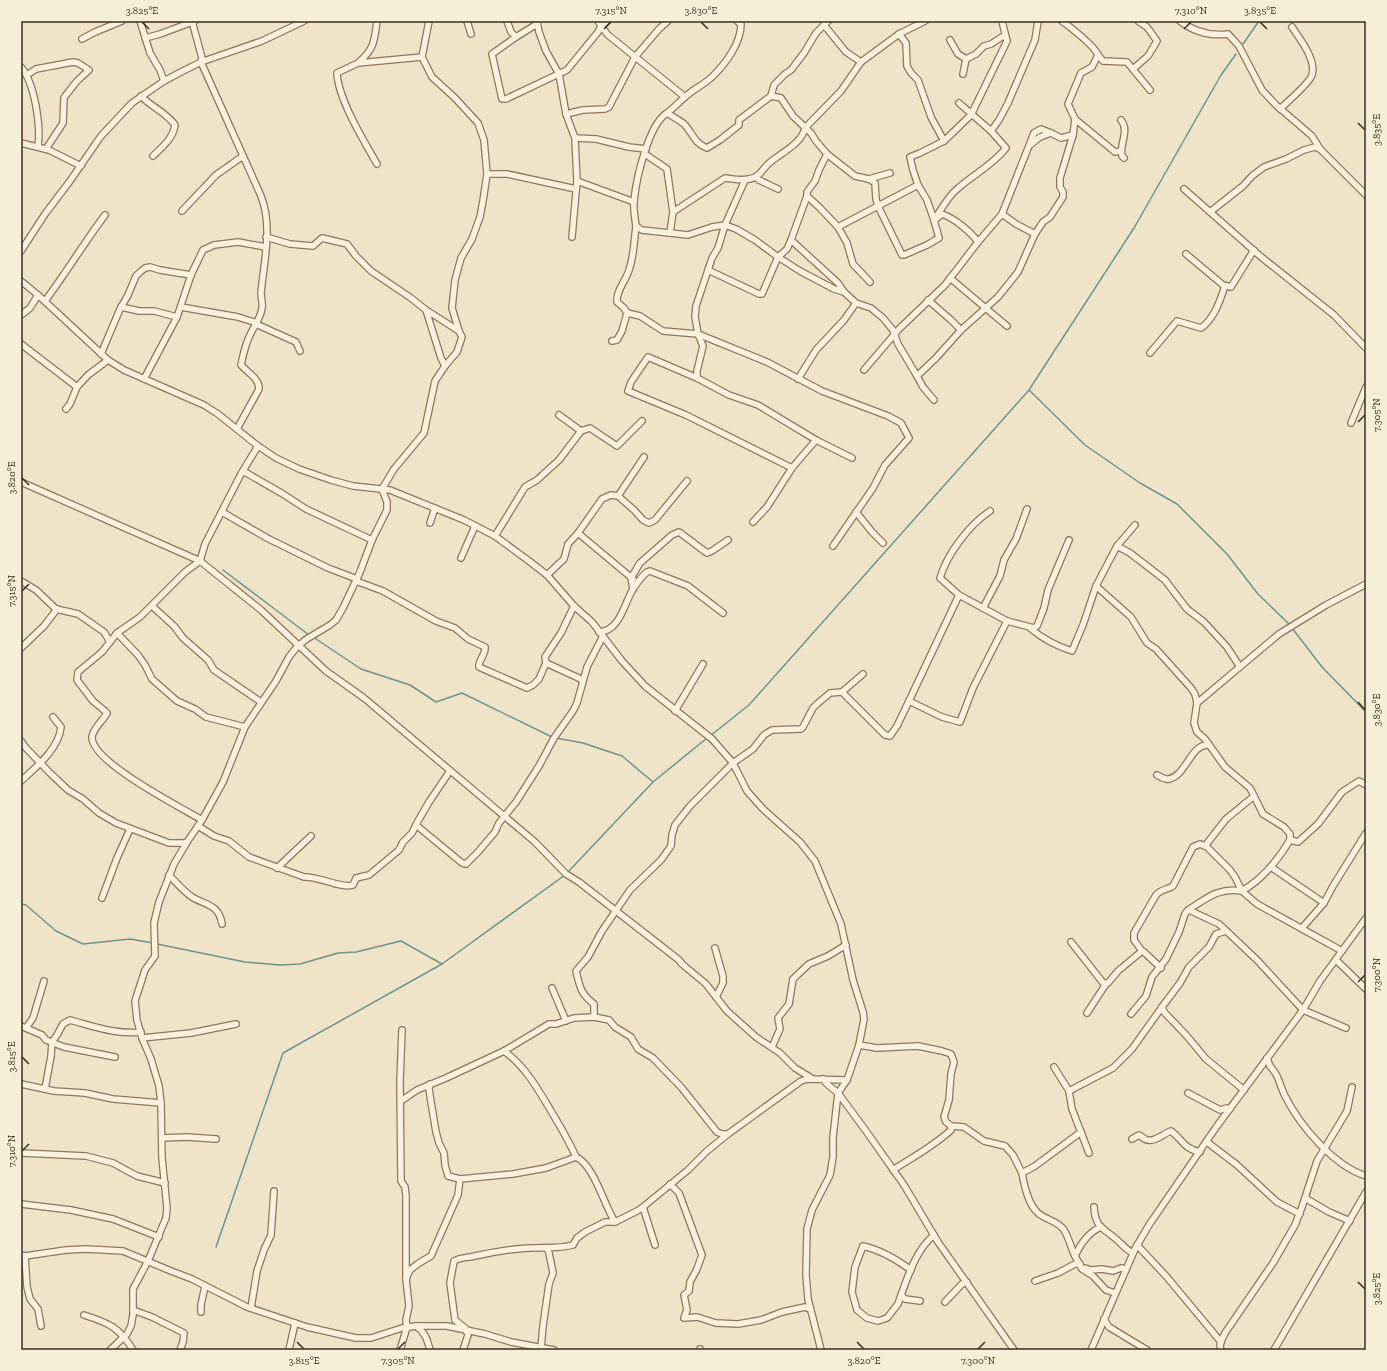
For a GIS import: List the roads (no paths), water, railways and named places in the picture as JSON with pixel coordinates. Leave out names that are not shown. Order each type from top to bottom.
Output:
[{"type":"street","points":[[82,39],[122,21]]},
{"type":"street","points":[[140,21],[150,52],[164,81]]},
{"type":"street","points":[[145,38],[160,34],[193,21],[204,60],[266,208],[266,259],[261,293],[262,308],[250,334],[241,365],[257,380],[259,389],[237,429]]},
{"type":"street","points":[[21,251],[45,214],[106,130],[132,103],[164,81],[204,60],[262,41],[304,21]]},
{"type":"street","points":[[377,21],[373,46],[368,54],[358,63],[338,73],[338,83],[355,125],[377,164]]},
{"type":"street","points":[[382,489],[394,469],[424,433],[435,381],[457,352],[462,337],[452,308],[455,280],[461,258],[472,239],[480,217],[487,174],[484,140],[478,123],[455,98],[432,77],[422,57],[429,21]]},
{"type":"street","points":[[468,21],[471,34]]},
{"type":"street","points":[[507,21],[511,32],[516,37]]},
{"type":"street","points":[[600,24],[607,21]]},
{"type":"street","points":[[566,114],[584,110],[605,109],[608,107],[635,57],[659,29],[668,21]]},
{"type":"street","points":[[612,341],[617,340],[622,331],[627,314],[616,299],[629,271],[634,247],[636,226],[634,202],[639,171],[645,152],[657,122],[661,117],[713,76],[732,53],[741,31],[741,24],[737,21]]},
{"type":"street","points":[[673,212],[725,178],[745,180],[756,177],[768,164],[785,152],[804,134],[805,128],[841,91],[861,62],[899,34],[925,21]]},
{"type":"street","points":[[771,96],[781,98],[793,116],[827,154],[855,176],[869,179],[875,183],[878,206],[902,254],[904,255],[927,246],[939,238],[927,200],[918,185],[910,157],[944,141],[971,115],[1008,41],[1002,21]]},
{"type":"street","points":[[991,132],[1008,103],[1035,40],[1038,21]]},
{"type":"street","points":[[1062,21],[1085,40],[1097,52],[1103,61],[1127,62],[1150,90]]},
{"type":"street","points":[[1133,69],[1148,56],[1157,41],[1147,27],[1138,21]]},
{"type":"street","points":[[1180,21],[1201,32],[1215,35],[1228,34],[1239,46],[1262,90],[1280,109],[1312,136],[1320,149],[1366,195]]},
{"type":"street","points":[[572,236],[577,181],[575,138],[566,114],[559,74],[546,51],[538,32],[537,22],[492,54],[502,99],[506,99],[559,74],[567,70],[598,32],[600,24]]},
{"type":"street","points":[[667,113],[686,126],[700,146],[707,148],[739,125],[739,120],[771,96],[774,85],[785,74],[792,70],[816,33],[826,23],[846,52],[861,62]]},
{"type":"street","points":[[600,24],[608,35],[685,97]]},
{"type":"street","points":[[1280,109],[1309,80],[1312,74],[1312,65],[1309,55],[1292,27]]},
{"type":"street","points":[[899,34],[906,43],[907,66],[918,80],[932,117],[944,141]]},
{"type":"street","points":[[966,59],[976,54],[984,46],[991,44],[1005,35]]},
{"type":"street","points":[[950,40],[958,54],[966,59]]},
{"type":"street","points":[[1098,55],[1092,67],[1081,73],[1068,104],[1075,120],[1115,152],[1121,151]]},
{"type":"street","points":[[358,63],[422,57]]},
{"type":"street","points":[[963,74],[966,59]]},
{"type":"street","points":[[27,75],[36,69],[73,62],[78,63],[89,70],[76,81],[64,98],[63,123],[46,150]]},
{"type":"street","points":[[21,67],[27,75],[30,84],[38,123],[38,147]]},
{"type":"street","points":[[141,96],[162,112],[175,125],[168,141],[153,156]]},
{"type":"street","points":[[934,220],[952,193],[987,166],[1006,148],[959,103]]},
{"type":"street","points":[[917,376],[936,358],[961,330],[998,297],[1018,272],[1035,234],[1043,222],[1050,217],[1063,197],[1063,192],[1060,187],[1060,178],[1073,135],[1075,120]]},
{"type":"street","points":[[1121,120],[1123,123],[1125,138],[1121,151],[1124,158]]},
{"type":"street","points":[[864,370],[894,334],[945,285],[1002,214],[1034,133],[1041,129],[1061,138],[1073,135]]},
{"type":"street","points":[[575,138],[596,139],[645,152],[666,170],[673,212],[670,233]]},
{"type":"street","points":[[21,143],[46,150],[81,166]]},
{"type":"street","points":[[1210,212],[1264,167],[1310,148],[1315,147],[1320,149]]},
{"type":"street","points":[[708,270],[759,294],[762,294],[778,257],[787,249],[807,196],[807,192],[815,181],[827,154]]},
{"type":"street","points":[[182,211],[216,175],[243,156]]},
{"type":"street","points":[[869,179],[890,173]]},
{"type":"street","points":[[487,174],[507,174],[576,189]]},
{"type":"street","points":[[756,177],[778,189]]},
{"type":"street","points":[[697,378],[697,371],[703,346],[698,334],[694,317],[696,306],[712,258],[718,248],[725,225],[745,180]]},
{"type":"street","points":[[577,181],[634,202]]},
{"type":"street","points":[[838,227],[918,185]]},
{"type":"street","points":[[1184,189],[1260,256],[1334,315],[1366,348]]},
{"type":"street","points":[[807,196],[838,227],[847,242],[853,264],[870,282]]},
{"type":"street","points":[[934,220],[942,214],[949,217],[970,233],[978,242]]},
{"type":"street","points":[[1002,214],[1016,224],[1035,234]]},
{"type":"street","points":[[45,301],[105,215]]},
{"type":"street","points":[[636,226],[642,230],[688,235],[712,227],[725,225],[736,229],[755,240],[778,257],[807,274],[834,289],[844,292]]},
{"type":"street","points":[[266,237],[290,244],[313,246],[322,238],[347,244],[356,256],[371,271],[426,310],[459,331]]},
{"type":"street","points":[[791,240],[838,283],[844,292],[856,303],[871,308],[883,318],[893,330],[898,344],[923,387],[934,400]]},
{"type":"street","points":[[144,379],[177,317],[191,275],[203,250],[214,245],[244,242],[266,247]]},
{"type":"street","points":[[1186,254],[1223,285],[1231,287],[1254,250]]},
{"type":"street","points":[[101,354],[136,276],[145,268],[150,267],[191,275]]},
{"type":"street","points":[[950,278],[1007,326]]},
{"type":"street","points":[[21,281],[38,294],[108,360],[124,370],[204,405],[276,458],[298,469],[331,480],[353,486],[390,490],[464,520],[495,536],[548,575],[574,606],[592,622],[622,661],[645,686],[712,740],[734,763],[747,791],[763,809],[800,842],[815,861],[841,924],[853,980],[864,1012],[859,1045],[847,1080],[838,1092],[833,1137],[833,1157],[830,1175],[812,1210],[807,1229],[806,1275],[808,1299],[821,1350]]},
{"type":"street","points":[[1150,353],[1177,321],[1201,328],[1207,324],[1216,310],[1225,286]]},
{"type":"street","points":[[21,315],[30,308],[38,294]]},
{"type":"street","points":[[928,300],[961,330]]},
{"type":"street","points":[[798,379],[816,350],[844,320],[856,303]]},
{"type":"street","points":[[121,307],[139,311],[154,311],[177,317]]},
{"type":"street","points":[[181,307],[238,317],[256,323],[296,342],[300,351]]},
{"type":"street","points":[[426,310],[441,358],[445,366]]},
{"type":"street","points":[[627,314],[640,316],[663,331],[698,334],[767,362],[822,390],[888,416],[901,423],[909,438],[885,465],[873,488],[833,546]]},
{"type":"street","points":[[21,344],[77,387]]},
{"type":"street","points":[[792,468],[686,415],[628,391],[631,382],[648,356],[729,394],[758,405],[816,440],[852,458]]},
{"type":"street","points":[[66,409],[70,404],[77,387],[88,375],[108,360]]},
{"type":"street","points":[[1351,423],[1366,387]]},
{"type":"street","points":[[559,415],[581,431]]},
{"type":"street","points":[[495,536],[525,487],[537,480],[559,460],[581,431],[590,428],[617,446],[642,421]]},
{"type":"street","points":[[753,522],[767,507],[792,468],[816,440]]},
{"type":"street","points":[[202,820],[130,777],[109,762],[100,752],[93,741],[92,736],[94,730],[104,719],[107,713],[93,701],[76,680],[78,672],[102,652],[117,633],[140,617],[185,572],[200,561],[205,544],[243,471],[258,446]]},
{"type":"street","points":[[618,496],[644,457]]},
{"type":"street","points":[[243,471],[306,509],[372,540]]},
{"type":"street","points":[[21,482],[200,561],[261,610],[326,672],[364,698],[535,842],[566,874],[579,882],[679,960],[706,984],[733,1016],[756,1037],[772,1048],[795,1068],[813,1079]]},
{"type":"street","points":[[548,575],[564,559],[568,544],[578,533],[602,499],[611,495],[618,496],[634,510],[642,520],[649,523],[655,520],[687,482]]},
{"type":"street","points":[[110,1350],[127,1334],[131,1326],[134,1310],[133,1289],[148,1261],[166,1218],[167,1208],[162,1158],[161,1103],[159,1086],[151,1059],[141,1035],[137,1020],[135,1001],[145,970],[155,956],[154,923],[159,902],[174,864],[202,820],[223,782],[245,728],[276,681],[289,657],[298,645],[317,632],[325,629],[336,620],[343,608],[372,540],[387,510],[387,502],[382,489]]},
{"type":"street","points":[[430,523],[435,508]]},
{"type":"street","points":[[983,608],[1000,576],[1004,560],[1016,539],[1027,509]]},
{"type":"street","points":[[990,511],[978,518],[953,550],[943,568],[940,578],[959,595],[1007,621],[1030,628],[1046,640],[1072,651],[1083,625],[1096,586],[1116,546],[1135,526]]},
{"type":"street","points":[[222,512],[268,538],[328,568],[383,591],[436,621],[456,628],[468,639],[485,647],[485,652],[478,664],[479,667],[527,688],[539,679],[546,663],[545,657],[561,633],[574,606]]},
{"type":"street","points":[[856,512],[883,543]]},
{"type":"street","points":[[461,558],[475,526]]},
{"type":"street","points":[[633,588],[631,578],[640,563],[672,535],[679,532],[707,553],[728,540]]},
{"type":"street","points":[[578,533],[631,578],[639,582]]},
{"type":"street","points":[[1030,628],[1037,626],[1044,608],[1048,590],[1069,540]]},
{"type":"street","points":[[1116,546],[1130,552],[1165,580],[1187,609],[1204,622],[1227,647],[1240,667]]},
{"type":"street","points":[[416,825],[456,858],[466,864],[490,837],[521,795],[554,738],[573,711],[577,703],[587,667],[601,634],[614,626],[622,614],[633,588],[646,573],[650,571],[688,586],[723,613]]},
{"type":"street","points":[[21,581],[36,590],[57,609],[78,614],[104,632],[110,642]]},
{"type":"street","points":[[1197,703],[1279,634],[1326,605],[1366,584]]},
{"type":"street","points":[[1096,586],[1131,617],[1147,643],[1156,649],[1191,688],[1195,694],[1197,703],[1194,723],[1199,734],[1205,739],[1225,767],[1247,784],[1263,814],[1284,827],[1290,834],[1290,840],[1271,867],[1242,891],[1234,890],[1217,892],[1185,914],[1179,932],[1161,968],[1152,978],[1146,996],[1131,1014]]},
{"type":"street","points":[[842,692],[885,735],[890,736],[897,726],[959,595]]},
{"type":"street","points":[[152,606],[174,626],[183,638],[208,660],[214,670],[261,702]]},
{"type":"street","points":[[21,648],[44,626],[57,609]]},
{"type":"street","points":[[909,701],[942,717],[960,722],[973,688],[1007,621]]},
{"type":"street","points":[[117,633],[138,655],[152,679],[177,701],[194,709],[206,717],[245,728]]},
{"type":"street","points":[[546,663],[583,680]]},
{"type":"street","points":[[675,711],[703,664]]},
{"type":"street","points":[[594,1017],[594,1004],[584,997],[576,971],[588,957],[615,910],[630,890],[662,860],[671,846],[675,825],[690,806],[734,763],[753,749],[764,735],[772,730],[801,729],[813,708],[817,704],[830,693],[842,692],[863,674]]},
{"type":"street","points":[[21,781],[40,763],[60,735],[61,727],[52,717]]},
{"type":"street","points":[[21,740],[26,748],[40,763],[68,790],[83,799],[99,813],[116,823],[169,843],[187,842]]},
{"type":"street","points":[[1157,775],[1165,779],[1174,777],[1179,773],[1197,750],[1205,744],[1209,745]]},
{"type":"street","points":[[198,826],[214,836],[229,841],[248,857],[304,877],[349,886],[352,885],[356,878],[369,875],[399,850],[403,842],[412,833],[429,802],[450,771]]},
{"type":"street","points":[[1290,840],[1298,842],[1318,824],[1342,792],[1359,781],[1366,785]]},
{"type":"street","points":[[1205,846],[1226,819],[1254,796]]},
{"type":"street","points":[[102,898],[130,829]]},
{"type":"street","points":[[1302,928],[1324,903],[1332,886],[1366,833]]},
{"type":"street","points":[[277,868],[311,836]]},
{"type":"street","points":[[1161,968],[1142,951],[1135,942],[1134,933],[1158,892],[1173,886],[1193,847],[1200,844],[1205,846],[1233,873],[1242,891],[1257,904],[1342,951]]},
{"type":"street","points":[[1271,867],[1324,903]]},
{"type":"street","points":[[169,875],[192,897],[211,906],[221,919],[222,924]]},
{"type":"street","points":[[1189,910],[1219,924],[1257,960],[1303,1010],[1346,1028]]},
{"type":"street","points":[[1090,1350],[1133,1253],[1149,1225],[1230,1109],[1303,1010],[1320,981],[1365,921]]},
{"type":"street","points":[[1069,1091],[1112,1068],[1132,1049],[1190,967],[1209,947],[1216,934],[1226,931]]},
{"type":"street","points":[[1071,942],[1102,983],[1106,984]]},
{"type":"street","points":[[772,1048],[780,1030],[778,1018],[789,1004],[793,979],[809,964],[828,956],[846,945]]},
{"type":"street","points":[[715,948],[723,976],[723,983],[716,997]]},
{"type":"street","points":[[1087,1013],[1106,984],[1118,971],[1142,951]]},
{"type":"street","points":[[1336,960],[1366,989]]},
{"type":"street","points":[[44,981],[33,1018],[23,1027],[42,1035],[46,1040],[64,1047],[115,1058]]},
{"type":"street","points":[[552,988],[566,1020]]},
{"type":"street","points":[[1162,1007],[1164,1012],[1206,1059],[1244,1090]]},
{"type":"street","points":[[401,1101],[417,1090],[504,1051],[549,1024],[556,1024],[574,1018],[594,1017],[609,1020],[615,1027],[631,1037],[638,1048],[653,1058],[681,1087],[717,1132],[728,1134]]},
{"type":"street","points":[[45,1089],[52,1042],[58,1035],[63,1024],[70,1020],[117,1032],[141,1035],[191,1033],[236,1024]]},
{"type":"street","points":[[400,1350],[407,1328],[406,1320],[409,1306],[406,1279],[406,1196],[401,1181],[400,1081],[402,1030]]},
{"type":"street","points":[[859,1045],[877,1048],[918,1046],[951,1054],[954,1062],[951,1074],[949,1100],[944,1117],[946,1122],[951,1126],[964,1126],[984,1141],[1005,1146],[1013,1155],[1022,1173],[1026,1191],[1034,1208],[1039,1214],[1056,1223],[1064,1230],[1081,1266],[1106,1290],[1116,1293]]},
{"type":"street","points":[[504,1051],[513,1058],[539,1090],[567,1137],[576,1157],[580,1159],[587,1167],[615,1222]]},
{"type":"street","points":[[1267,1058],[1270,1066],[1274,1069],[1285,1096],[1306,1129],[1342,1165],[1366,1176]]},
{"type":"street","points":[[1262,1066],[1270,1066]]},
{"type":"street","points":[[1054,1067],[1069,1091],[1072,1109],[1089,1153]]},
{"type":"street","points":[[463,1350],[468,1335],[466,1330],[455,1320],[451,1300],[450,1283],[454,1261],[460,1258],[492,1252],[528,1248],[561,1248],[573,1245],[577,1238],[585,1232],[605,1222],[615,1222],[643,1207],[688,1170],[707,1150],[793,1086],[807,1079],[847,1080]]},
{"type":"street","points":[[823,1079],[838,1092],[893,1170],[934,1235],[1014,1350]]},
{"type":"street","points":[[21,1084],[45,1089],[85,1093],[113,1099],[161,1103]]},
{"type":"street","points":[[430,1084],[430,1102],[436,1132],[444,1152],[448,1176],[460,1179],[513,1174],[546,1168],[576,1157]]},
{"type":"street","points":[[1221,1350],[1221,1342],[1273,1263],[1300,1214],[1317,1161],[1347,1111],[1352,1087]]},
{"type":"street","points":[[1188,1093],[1220,1110],[1227,1108],[1230,1109]]},
{"type":"street","points":[[893,1170],[930,1147],[951,1130],[951,1126]]},
{"type":"street","points":[[1132,1139],[1139,1135],[1145,1139],[1151,1140],[1159,1138],[1168,1131],[1171,1131],[1187,1148],[1192,1151],[1200,1152]]},
{"type":"street","points":[[1022,1173],[1035,1166],[1081,1132]]},
{"type":"street","points":[[162,1138],[187,1137],[216,1139]]},
{"type":"street","points":[[1207,1142],[1237,1165],[1276,1202],[1300,1214]]},
{"type":"street","points":[[21,1153],[86,1156],[113,1163],[137,1176],[165,1183]]},
{"type":"street","points":[[406,1279],[410,1270],[431,1256],[458,1195],[460,1179]]},
{"type":"street","points":[[670,1184],[679,1193],[702,1255],[690,1282],[689,1291],[684,1295],[687,1310],[684,1318],[697,1317],[716,1323],[738,1324],[760,1320],[782,1312],[805,1307],[810,1309]]},
{"type":"street","points":[[251,1308],[257,1272],[264,1250],[271,1235],[274,1191]]},
{"type":"street","points":[[1274,1350],[1366,1192]]},
{"type":"street","points":[[1305,1198],[1329,1212],[1350,1221]]},
{"type":"street","points":[[21,1204],[71,1210],[114,1219],[159,1237]]},
{"type":"street","points":[[643,1207],[655,1245]]},
{"type":"street","points":[[1094,1207],[1096,1221],[1101,1227],[1133,1253]]},
{"type":"street","points":[[1075,1256],[1079,1246],[1089,1235],[1101,1227]]},
{"type":"street","points":[[911,1270],[893,1257],[863,1246],[856,1262],[852,1292],[857,1310],[866,1318],[878,1321],[887,1318],[898,1304],[916,1258],[934,1235]]},
{"type":"street","points":[[1137,1245],[1166,1276],[1221,1342]]},
{"type":"street","points":[[541,1348],[549,1284],[553,1273],[547,1248]]},
{"type":"street","points":[[41,1326],[38,1309],[30,1300],[23,1255],[86,1249],[123,1251],[192,1279],[251,1308],[295,1323],[356,1338],[371,1338],[416,1326],[447,1326],[511,1342],[554,1350]]},
{"type":"street","points":[[1035,1281],[1075,1264],[1095,1270],[1126,1269]]},
{"type":"street","points":[[945,1302],[962,1284],[967,1282]]},
{"type":"street","points":[[201,1312],[205,1286]]},
{"type":"street","points":[[901,1295],[905,1298],[920,1301]]},
{"type":"street","points":[[134,1310],[184,1333],[180,1350]]},
{"type":"street","points":[[84,1315],[106,1322],[124,1337],[133,1350]]},
{"type":"street","points":[[1104,1320],[1109,1327],[1147,1350]]},
{"type":"street","points":[[289,1350],[295,1323]]},
{"type":"street","points":[[416,1326],[422,1330],[427,1339],[430,1350]]},
{"type":"waterway","points":[[1243,44],[1259,21]]},
{"type":"waterway","points":[[710,736],[749,705],[1029,390],[1134,228],[1221,75],[1236,54]]},
{"type":"waterway","points":[[1029,390],[1085,445],[1140,483],[1177,504],[1227,554],[1258,594],[1290,625]]},
{"type":"waterway","points":[[223,570],[309,635]]},
{"type":"waterway","points":[[1292,628],[1322,667],[1366,712]]},
{"type":"waterway","points":[[313,637],[361,669],[410,685],[436,702],[462,693],[552,737]]},
{"type":"waterway","points":[[556,738],[583,743],[622,756],[653,782]]},
{"type":"waterway","points":[[568,872],[653,782],[707,738]]},
{"type":"waterway","points":[[216,1247],[283,1053],[442,964],[565,875]]},
{"type":"waterway","points":[[21,904],[26,905],[56,931],[83,944],[130,939],[153,943]]},
{"type":"waterway","points":[[157,944],[245,962],[280,965],[300,964],[338,953],[356,952],[401,941],[442,964]]}]
